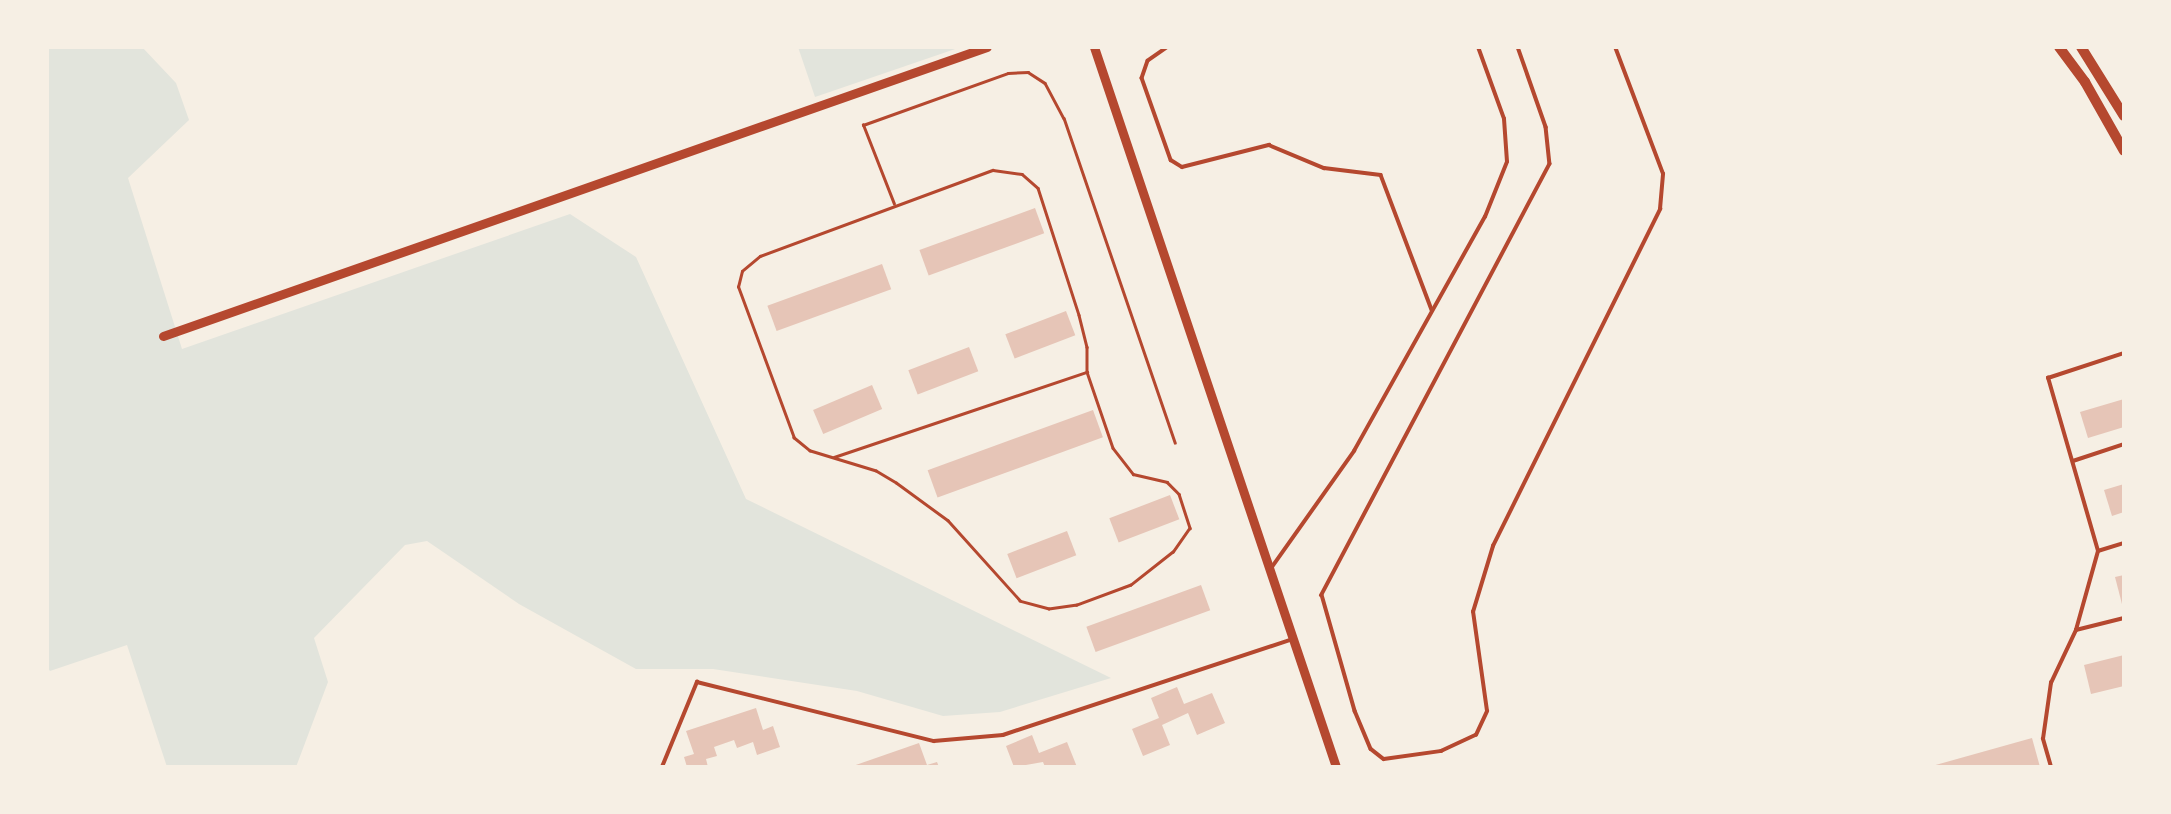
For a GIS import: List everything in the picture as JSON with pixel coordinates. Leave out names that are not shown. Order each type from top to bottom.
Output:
[{"type":"main road","points":[[2059,47],[2085,82],[2124,151]]},
{"type":"main road","points":[[2081,47],[2124,116]]},
{"type":"street","points":[[163,337],[987,47]]},
{"type":"street","points":[[1094,47],[1336,767]]},
{"type":"lane","points":[[1168,47],[1148,61],[1142,78],[1171,160],[1182,167],[1269,145],[1324,169],[1381,175],[1432,312]]},
{"type":"lane","points":[[1271,568],[1354,451],[1485,217],[1507,162],[1504,119],[1478,47]]},
{"type":"lane","points":[[1518,47],[1546,127],[1550,164],[1322,595],[1355,711],[1370,749],[1384,759],[1441,751],[1476,735],[1487,711],[1473,612],[1493,546],[1660,209],[1663,174],[1615,47]]},
{"type":"lane","points":[[2051,767],[2043,739],[2051,683],[2076,630],[2098,551],[2048,378],[2124,353]]},
{"type":"lane","points":[[2072,461],[2124,444]]},
{"type":"lane","points":[[2098,551],[2124,543]]},
{"type":"lane","points":[[2076,630],[2124,618]]},
{"type":"lane","points":[[662,767],[697,681],[934,741],[1003,735],[1293,639]]},
{"type":"path","points":[[894,204],[863,125],[1008,73],[1028,72],[1045,83],[1063,118],[1175,443]]},
{"type":"path","points":[[993,170],[1023,174],[1038,188],[1087,347],[1087,372],[1120,463],[1132,474],[1167,482],[1184,502],[1190,528],[1173,552],[1131,585],[1077,605],[1049,609],[1020,601],[948,521],[876,471],[810,451],[794,438],[738,287],[742,271],[760,256],[894,204],[993,170]]},
{"type":"path","points":[[832,457],[1087,372]]},
{"type":"shaded area","points":[[47,47],[142,47],[176,83],[189,120],[128,178],[182,349],[570,214],[636,257],[746,499],[1111,678],[1000,712],[943,716],[857,691],[713,669],[636,669],[519,604],[427,541],[405,545],[314,638],[328,682],[296,767],[167,767],[127,645],[50,671],[47,667]]},
{"type":"shaded area","points":[[798,47],[961,47],[815,97]]},
{"type":"building","points":[[1035,208],[1044,233],[929,275],[919,250]]},
{"type":"building","points":[[882,264],[891,289],[777,331],[767,306]]},
{"type":"building","points":[[1066,311],[1075,335],[1015,359],[1005,334]]},
{"type":"building","points":[[969,347],[978,371],[918,395],[908,370]]},
{"type":"building","points":[[872,385],[882,409],[823,434],[813,410]]},
{"type":"building","points":[[2124,399],[2124,427],[2088,438],[2080,412]]},
{"type":"building","points":[[1093,410],[1103,437],[938,497],[928,470]]},
{"type":"building","points":[[2124,484],[2124,512],[2112,516],[2104,490]]},
{"type":"building","points":[[1170,495],[1179,519],[1119,543],[1109,518]]},
{"type":"building","points":[[1067,531],[1076,555],[1017,578],[1007,554]]},
{"type":"building","points":[[2124,575],[2124,608],[2123,608],[2115,577]]},
{"type":"building","points":[[1201,585],[1210,610],[1096,652],[1086,627]]},
{"type":"building","points":[[2124,655],[2124,686],[2091,694],[2084,665]]},
{"type":"building","points":[[1177,687],[1184,704],[1212,693],[1225,723],[1197,735],[1188,713],[1162,725],[1170,745],[1143,756],[1132,729],[1159,718],[1151,698]]},
{"type":"building","points":[[756,708],[763,730],[773,726],[780,747],[757,755],[753,742],[737,748],[734,740],[714,747],[717,756],[706,759],[708,767],[687,767],[684,757],[694,754],[686,731]]},
{"type":"building","points":[[1032,735],[1039,753],[1067,742],[1077,767],[1045,767],[1043,762],[1014,767],[1006,746]]},
{"type":"building","points":[[2032,738],[2040,767],[1932,767],[1932,766]]},
{"type":"building","points":[[919,743],[927,765],[937,762],[939,767],[850,767]]}]
